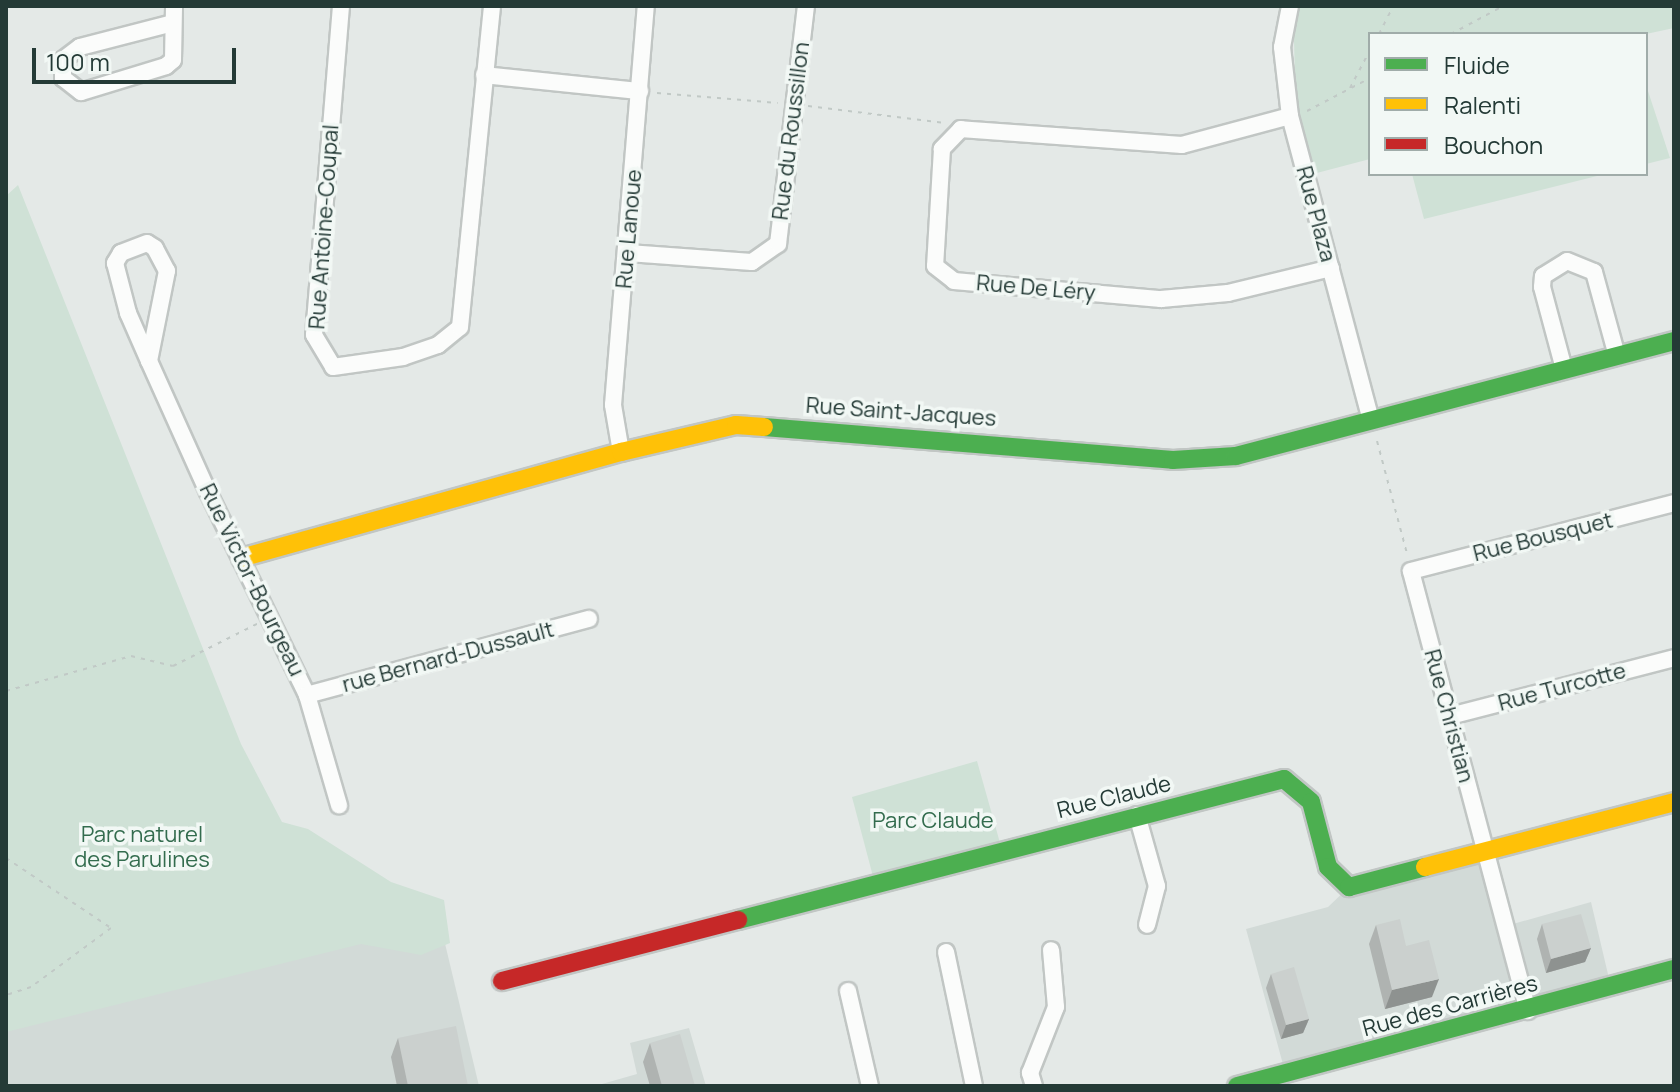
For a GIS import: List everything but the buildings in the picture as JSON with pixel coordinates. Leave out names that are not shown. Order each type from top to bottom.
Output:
[{"type":"street","name":"Rue Antoine-Coupal","points":[[341,6],[314,335],[333,367],[403,357],[438,345],[460,327],[492,6]]},
{"type":"street","name":"Rue Lanoue","points":[[621,452],[613,405],[628,253],[646,6]]},
{"type":"street","name":"Rue du Roussillon","points":[[628,253],[752,262],[778,244],[806,6]]},
{"type":"street","name":"Rue Plaza","points":[[1290,6],[1282,47],[1290,116],[1371,420]]},
{"type":"street","points":[[174,14],[173,60],[158,71],[81,92],[63,78],[63,60],[80,47],[174,14]]},
{"type":"street","points":[[484,75],[640,91]]},
{"type":"street","name":"Rue De Léry","points":[[1290,116],[1182,145],[961,129],[942,149],[935,266],[954,281],[1161,299],[1228,293],[1331,268]]},
{"type":"street","name":"Rue Victor-Bourgeau","points":[[149,361],[167,271],[155,248],[147,243],[121,253],[115,263],[128,313],[149,361],[241,558],[307,695],[339,805]]},
{"type":"street","points":[[1564,369],[1542,287],[1543,276],[1567,261],[1594,272],[1617,356]]},
{"type":"street","name":"Rue Saint-Jacques","points":[[241,558],[621,452],[736,425],[1173,460],[1236,456],[1674,341]]},
{"type":"street","name":"Rue Bousquet","points":[[1411,571],[1674,503]]},
{"type":"street","name":"Rue Christian","points":[[1411,571],[1528,1011]]},
{"type":"street","name":"rue Bernard-Dussault","points":[[307,695],[589,619]]},
{"type":"street","name":"Rue Turcotte","points":[[1450,716],[1674,658]]},
{"type":"street","name":"Rue Claude","points":[[502,981],[1284,779],[1311,802],[1328,867],[1349,887],[1674,802]]},
{"type":"street","points":[[1137,815],[1157,886],[1147,925]]},
{"type":"street","points":[[1034,1086],[1030,1073],[1056,1007],[1051,950]]},
{"type":"street","points":[[946,952],[974,1086]]},
{"type":"street","name":"Rue des Carrières","points":[[1237,1086],[1528,1011],[1674,969]]},
{"type":"street","points":[[848,991],[870,1086]]},
{"type":"path","points":[[1380,32],[1393,6]]},
{"type":"path","points":[[1455,32],[1503,6]]},
{"type":"path","points":[[1350,90],[1368,54]]},
{"type":"path","points":[[1290,116],[1324,106],[1368,79]]},
{"type":"path","points":[[1371,420],[1411,571]]},
{"type":"path","points":[[6,691],[131,656],[173,666],[229,643],[270,616]]},
{"type":"path","points":[[6,858],[111,928],[31,987],[6,995]]},
{"type":"shaded area","points":[[1486,853],[1506,926],[1591,902],[1611,987],[1284,1068],[1246,929],[1328,907],[1349,887]]},
{"type":"shaded area","points":[[437,910],[479,1086],[6,1086],[6,1026]]},
{"type":"shaded area","points":[[689,1028],[706,1086],[595,1086],[637,1074],[630,1043]]},
{"type":"green space","points":[[1293,6],[1674,6],[1674,28],[1648,34],[1368,32],[1368,160],[1313,174],[1296,110]]},
{"type":"green space","points":[[1648,91],[1670,158],[1648,164]]},
{"type":"green space","points":[[1413,176],[1597,176],[1424,219]]},
{"type":"green space","name":"Parc naturel des Parulines","points":[[18,185],[241,744],[282,822],[308,829],[391,882],[444,900],[450,943],[421,955],[361,944],[6,1032],[6,196]]},
{"type":"green space","name":"Parc Claude","points":[[977,761],[1002,850],[875,884],[852,797]]},
{"type":"traffic: fast","points":[[764,427],[1173,460],[1236,456],[1674,341]]},
{"type":"traffic: fast","points":[[738,920],[1284,779],[1311,802],[1328,867],[1349,887],[1425,867]]},
{"type":"traffic: fast","points":[[1237,1086],[1674,969]]},
{"type":"traffic: slow","points":[[241,558],[621,452],[736,425],[764,427]]},
{"type":"traffic: slow","points":[[1425,867],[1674,802]]},
{"type":"traffic: jam","points":[[502,981],[738,920]]}]
